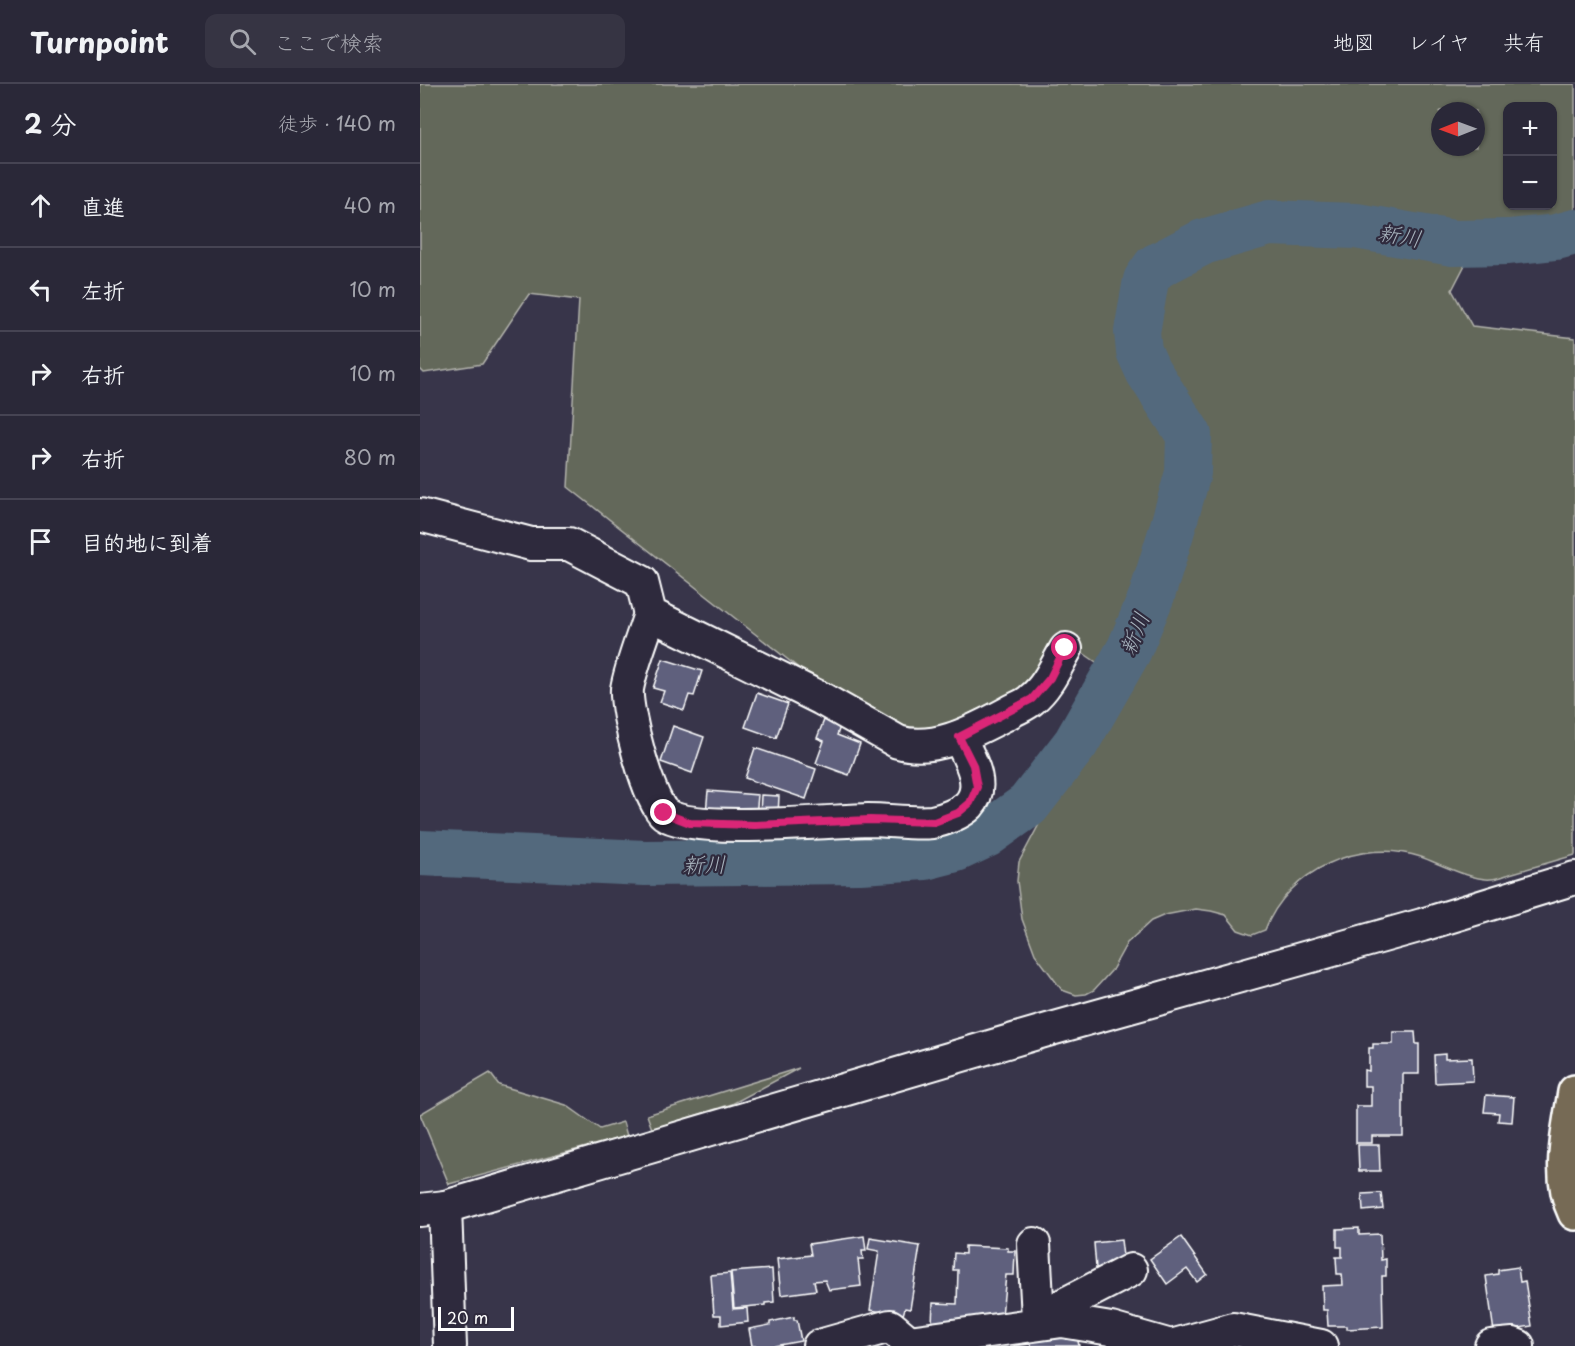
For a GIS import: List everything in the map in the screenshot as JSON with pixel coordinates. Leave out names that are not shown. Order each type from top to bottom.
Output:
[{"type":"main road","points":[[1575,1092],[1565,1161],[1568,1197],[1575,1213]]},
{"type":"street","points":[[420,515],[531,544],[569,544],[642,582],[650,614],[627,688],[627,705],[648,787],[664,813],[690,823],[755,825],[870,820],[934,822],[958,813],[970,803],[977,787],[973,765],[959,737]]},
{"type":"street","points":[[650,614],[822,699],[898,742],[907,744],[959,737],[1032,699],[1050,678],[1065,648]]},
{"type":"street","points":[[450,1346],[433,1209],[1575,879]]},
{"type":"street","points":[[1034,1244],[1035,1322]]},
{"type":"street","points":[[1035,1322],[1131,1270]]},
{"type":"street","points":[[819,1346],[890,1326],[909,1344],[1035,1322],[1062,1321],[1111,1329],[1171,1346],[1233,1329],[1321,1346]]},
{"type":"street","points":[[1491,1346],[1513,1344],[1518,1346]]},
{"type":"shaded area","points":[[420,84],[1575,84],[1575,224],[1483,230],[1452,290],[1472,326],[1575,338],[1575,855],[1499,878],[1484,879],[1421,857],[1398,852],[1351,855],[1308,875],[1290,890],[1276,909],[1265,930],[1252,935],[1238,930],[1226,915],[1211,911],[1196,909],[1165,915],[1151,921],[1127,943],[1112,970],[1094,990],[1076,995],[1062,990],[1035,954],[1022,919],[1017,881],[1019,862],[1071,764],[1099,664],[1064,640],[1035,687],[964,727],[907,737],[824,688],[568,487],[579,300],[529,294],[482,364],[424,373],[420,369]]},
{"type":"shaded area","points":[[799,1068],[732,1104],[652,1129],[647,1115]]},
{"type":"shaded area","points":[[490,1073],[499,1085],[566,1105],[600,1129],[623,1122],[627,1136],[449,1184],[420,1114]]},
{"type":"building","points":[[663,659],[702,671],[694,696],[689,695],[684,710],[660,702],[664,691],[653,688]]},
{"type":"building","points":[[757,693],[788,704],[776,738],[745,727]]},
{"type":"building","points":[[826,715],[842,721],[837,735],[860,744],[849,775],[816,763],[824,741],[817,738]]},
{"type":"building","points":[[673,726],[704,737],[692,773],[661,762]]},
{"type":"building","points":[[755,748],[816,769],[806,799],[745,778]]},
{"type":"building","points":[[708,791],[758,795],[756,817],[706,813]]},
{"type":"building","points":[[761,795],[779,796],[778,815],[760,814]]},
{"type":"building","points":[[1393,1032],[1415,1032],[1416,1044],[1419,1044],[1419,1074],[1403,1074],[1403,1136],[1372,1136],[1372,1143],[1356,1143],[1356,1106],[1371,1106],[1371,1086],[1364,1086],[1364,1070],[1369,1071],[1369,1048],[1373,1048],[1373,1044],[1393,1044]]},
{"type":"building","points":[[1445,1054],[1445,1059],[1472,1058],[1473,1081],[1435,1083],[1434,1055]]},
{"type":"building","points":[[1486,1095],[1514,1097],[1512,1122],[1498,1121],[1499,1113],[1484,1112]]},
{"type":"building","points":[[1358,1145],[1379,1145],[1380,1171],[1359,1171]]},
{"type":"building","points":[[1381,1193],[1383,1209],[1363,1211],[1362,1194]]},
{"type":"building","points":[[1359,1228],[1359,1235],[1380,1234],[1381,1260],[1386,1259],[1386,1276],[1382,1276],[1383,1327],[1347,1329],[1347,1326],[1328,1326],[1327,1310],[1323,1310],[1322,1286],[1343,1285],[1342,1274],[1337,1274],[1336,1257],[1342,1257],[1342,1247],[1337,1247],[1337,1229]]},
{"type":"building","points":[[864,1236],[866,1251],[862,1251],[863,1259],[858,1259],[861,1286],[829,1290],[825,1280],[814,1281],[816,1290],[781,1295],[777,1259],[811,1255],[809,1244]]},
{"type":"building","points":[[1181,1237],[1207,1274],[1197,1282],[1187,1269],[1167,1284],[1150,1259]]},
{"type":"building","points":[[870,1238],[920,1246],[910,1309],[905,1308],[903,1315],[870,1310],[879,1251],[868,1249]]},
{"type":"building","points":[[1121,1240],[1124,1265],[1096,1268],[1094,1243]]},
{"type":"building","points":[[965,1246],[1008,1248],[1008,1251],[1015,1251],[1014,1275],[1006,1275],[1001,1326],[932,1323],[933,1303],[957,1304],[958,1270],[953,1270],[954,1253],[965,1254]]},
{"type":"building","points":[[1518,1267],[1520,1282],[1525,1281],[1532,1326],[1494,1332],[1486,1276],[1498,1274],[1498,1270]]},
{"type":"building","points":[[772,1269],[774,1302],[734,1308],[731,1272]]},
{"type":"building","points":[[730,1273],[733,1309],[747,1308],[748,1322],[721,1325],[721,1315],[714,1315],[711,1275]]},
{"type":"building","points":[[794,1317],[794,1320],[797,1320],[801,1341],[774,1346],[752,1346],[749,1329]]},
{"type":"building","points":[[1076,1330],[1079,1346],[1031,1346],[1031,1344],[1014,1346],[1014,1341]]},
{"type":"waterway","name":"新川","points":[[420,853],[645,863],[860,861],[925,857],[956,849],[986,835],[1028,805],[1076,743],[1129,650],[1152,595],[1171,533],[1188,473],[1189,435],[1148,371],[1139,351],[1137,332],[1146,280],[1155,267],[1203,242],[1269,223],[1356,226],[1453,243],[1509,242],[1556,237],[1575,232]]},
{"type":"route","points":[[664,813],[690,823],[755,825],[870,820],[934,822],[958,813],[970,803],[977,787],[973,765],[959,737],[1032,699],[1050,678],[1065,648]]}]
